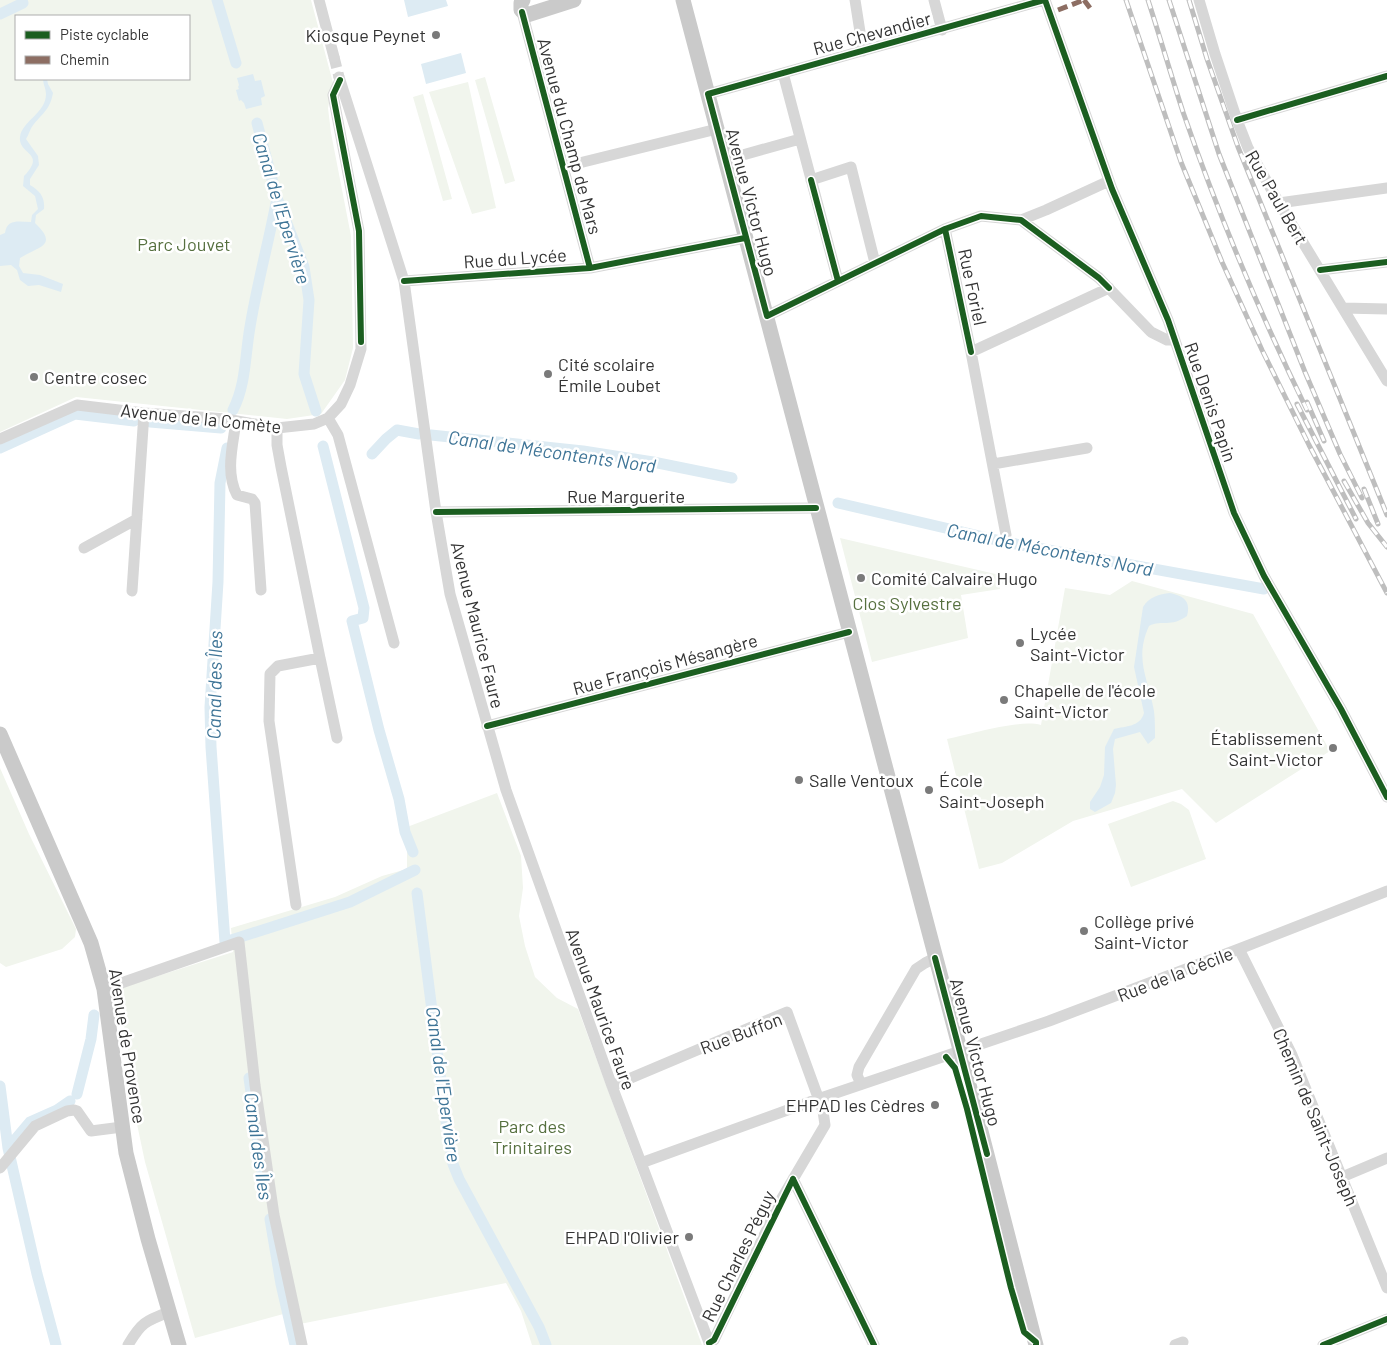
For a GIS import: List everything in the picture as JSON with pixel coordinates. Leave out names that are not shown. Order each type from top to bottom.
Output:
[{"type":"main road","points":[[526,4],[574,0]]},
{"type":"main road","name":"Avenue Victor Hugo","points":[[683,0],[1036,1345]]},
{"type":"main road","name":"Avenue de Provence","points":[[0,734],[91,943],[104,989],[126,1153],[148,1239],[179,1345]]},
{"type":"street","points":[[319,0],[334,57]]},
{"type":"street","points":[[855,0],[863,51]]},
{"type":"street","points":[[934,0],[942,30]]},
{"type":"street","name":"Rue Chevandier","points":[[708,94],[1044,0]]},
{"type":"street","name":"Rue Denis Papin","points":[[1044,0],[1109,181],[1168,320],[1204,428],[1241,529],[1264,576],[1340,709],[1387,797]]},
{"type":"street","name":"Rue Paul Bert","points":[[1199,0],[1237,120],[1248,148],[1279,203],[1387,380]]},
{"type":"street","name":"Avenue du Champ de Mars","points":[[526,4],[563,167],[590,268]]},
{"type":"street","points":[[783,73],[838,281]]},
{"type":"street","points":[[1237,120],[1387,76]]},
{"type":"street","name":"Avenue Maurice Faure","points":[[328,418],[341,404],[361,349],[359,231],[333,95],[340,78],[404,281],[436,512],[450,594],[506,790],[612,1086],[709,1344]]},
{"type":"street","points":[[563,167],[717,129]]},
{"type":"street","points":[[725,160],[800,139]]},
{"type":"street","points":[[811,180],[851,167],[875,263]]},
{"type":"street","points":[[767,316],[945,229],[981,216],[1021,220],[1109,181]]},
{"type":"street","points":[[1279,203],[1387,188]]},
{"type":"street","points":[[1021,220],[1099,278],[1151,332],[1167,340],[1174,339]]},
{"type":"street","name":"Rue Foriel","points":[[945,229],[1006,535]]},
{"type":"street","name":"Rue du Lycée","points":[[404,281],[590,268],[746,238]]},
{"type":"street","points":[[1320,270],[1387,262]]},
{"type":"street","points":[[971,352],[1109,288]]},
{"type":"street","points":[[1343,308],[1387,309]]},
{"type":"street","name":"Avenue de la Comète","points":[[0,439],[77,405],[236,421],[277,428],[314,424],[328,418]]},
{"type":"street","points":[[132,591],[144,413]]},
{"type":"street","points":[[328,418],[338,435],[394,643]]},
{"type":"street","points":[[236,421],[231,460],[232,485],[237,495],[252,499],[255,503],[261,590]]},
{"type":"street","points":[[277,428],[277,445],[281,467],[337,738]]},
{"type":"street","points":[[993,464],[1087,448]]},
{"type":"street","name":"Rue Marguerite","points":[[436,512],[816,508]]},
{"type":"street","points":[[84,548],[137,519]]},
{"type":"street","name":"Rue François Mésangère","points":[[488,726],[849,632]]},
{"type":"street","points":[[296,905],[269,721],[270,674],[278,666],[320,658]]},
{"type":"street","name":"Rue de la Cécile","points":[[641,1163],[861,1084],[1049,1021],[1387,891]]},
{"type":"street","points":[[104,989],[239,942],[255,1086],[274,1215],[302,1345]]},
{"type":"street","name":"Chemin de Saint-Joseph","points":[[1239,949],[1292,1055],[1387,1288]]},
{"type":"street","points":[[861,1084],[857,1075],[859,1066],[916,969],[935,958]]},
{"type":"street","name":"Rue Buffon","points":[[612,1086],[787,1012],[818,1099]]},
{"type":"street","name":"Rue Charles Péguy","points":[[709,1344],[714,1340],[793,1179],[825,1125],[824,1111],[818,1099]]},
{"type":"street","points":[[0,1168],[31,1130],[67,1112],[77,1111],[91,1131],[122,1127]]},
{"type":"street","points":[[1342,1177],[1387,1158]]},
{"type":"street","points":[[793,1179],[874,1345]]},
{"type":"street","points":[[128,1345],[138,1327],[146,1321],[169,1312]]},
{"type":"street","points":[[1323,1345],[1387,1319]]},
{"type":"green space","name":"Parc Jouvet","points":[[0,0],[311,0],[333,83],[328,108],[351,236],[353,348],[345,380],[321,414],[287,419],[76,397],[0,432]]},
{"type":"green space","points":[[485,77],[515,181],[505,184],[475,80]]},
{"type":"green space","points":[[468,82],[496,208],[472,214],[429,92]]},
{"type":"green space","points":[[423,94],[452,199],[443,201],[413,97]]},
{"type":"green space","name":"Clos Sylvestre","points":[[840,538],[1004,576],[1002,585],[1000,585],[1000,589],[961,595],[968,638],[872,662]]},
{"type":"green space","points":[[1132,581],[1253,614],[1330,751],[1216,823],[1182,789],[1073,821],[1002,863],[979,869],[947,739],[1008,725],[1041,725],[1065,588],[1110,595]]},
{"type":"green space","points":[[0,768],[29,834],[76,929],[75,937],[62,949],[6,967],[0,963]]},
{"type":"green space","name":"Parc des Trinitaires","points":[[497,793],[521,856],[523,888],[519,916],[525,946],[535,977],[557,998],[578,1009],[702,1345],[532,1345],[521,1311],[506,1283],[290,1326],[287,1313],[195,1338],[145,1162],[133,1105],[127,1039],[114,990],[233,952],[231,928],[335,897],[382,876],[407,869],[407,827]]},
{"type":"green space","points":[[1173,801],[1189,810],[1206,859],[1131,887],[1108,824]]},
{"type":"shaded area","points":[[404,0],[446,0],[448,6],[408,17]]},
{"type":"shaded area","points":[[461,53],[466,73],[426,84],[421,64]]},
{"type":"shaded area","points":[[253,74],[255,81],[261,80],[265,96],[261,98],[262,105],[246,109],[244,103],[241,100],[239,101],[236,90],[239,89],[237,78]]},
{"type":"shaded area","points":[[43,80],[47,80],[53,93],[52,98],[26,139],[38,156],[39,165],[30,179],[30,185],[39,192],[44,201],[44,209],[36,215],[35,223],[42,231],[46,241],[44,245],[20,258],[19,266],[23,273],[40,275],[63,284],[61,292],[39,285],[28,286],[20,280],[17,270],[11,265],[0,266],[0,235],[5,233],[6,228],[11,223],[31,222],[32,215],[38,209],[35,196],[23,186],[24,176],[33,162],[30,154],[23,147],[20,137],[25,126],[45,101],[46,92]]},
{"type":"shaded area","points":[[1170,593],[1185,600],[1188,606],[1187,616],[1176,622],[1158,623],[1149,626],[1143,649],[1142,659],[1154,711],[1155,738],[1148,744],[1140,732],[1115,739],[1113,749],[1115,793],[1111,803],[1095,812],[1090,809],[1090,802],[1100,787],[1104,775],[1105,747],[1114,729],[1136,723],[1142,718],[1144,713],[1134,667],[1143,607],[1155,597]]},
{"type":"waterway","name":"Canal de l'Epervière","points":[[217,0],[236,63]]},
{"type":"waterway","points":[[0,14],[23,3]]},
{"type":"waterway","name":"Canal de l'Epervière","points":[[257,123],[277,198],[304,267],[309,300],[304,374],[316,411]]},
{"type":"waterway","name":"Canal des Îles","points":[[233,410],[243,380],[253,311],[277,198]]},
{"type":"waterway","points":[[0,448],[75,414],[134,421]]},
{"type":"waterway","points":[[150,422],[221,428]]},
{"type":"waterway","name":"Canal de Mécontents Nord","points":[[372,454],[397,430],[419,434]]},
{"type":"waterway","name":"Canal de Mécontents Nord","points":[[431,435],[583,451],[653,462],[732,478]]},
{"type":"waterway","name":"Canal de l'Epervière","points":[[323,446],[364,608],[363,618],[352,621],[379,730],[399,799],[405,832],[413,852]]},
{"type":"waterway","name":"Canal des Îles","points":[[225,942],[211,747],[210,707],[218,582],[220,483],[227,448]]},
{"type":"waterway","name":"Canal de Mécontents Nord","points":[[838,503],[1005,542],[1264,589]]},
{"type":"waterway","points":[[228,941],[350,902],[415,870]]},
{"type":"waterway","name":"Canal de l'Epervière","points":[[417,893],[453,1164],[459,1179],[539,1327],[546,1345]]},
{"type":"waterway","points":[[77,1094],[91,1039],[94,1015]]},
{"type":"waterway","name":"Canal des Îles","points":[[249,1078],[264,1186]]},
{"type":"waterway","points":[[0,1086],[8,1148],[37,1274],[56,1345]]},
{"type":"waterway","points":[[8,1148],[30,1122],[57,1110],[70,1101]]},
{"type":"waterway","name":"Canal des Îles","points":[[270,1219],[281,1284],[295,1345]]},
{"type":"tunnel","points":[[334,57],[339,77]]},
{"type":"railway","points":[[1126,0],[1181,162],[1222,262],[1262,350],[1309,445],[1387,593]]},
{"type":"railway","points":[[1148,0],[1183,112],[1240,263],[1307,410]]},
{"type":"railway","points":[[1169,0],[1219,154],[1305,372],[1340,454],[1362,498]]},
{"type":"railway","points":[[1189,0],[1207,59],[1238,147],[1387,515]]},
{"type":"railway","points":[[1307,402],[1324,441]]},
{"type":"railway","points":[[1297,404],[1356,519]]},
{"type":"railway","points":[[1344,481],[1368,523],[1387,547]]},
{"type":"railway","points":[[1364,489],[1378,524]]},
{"type":"marked path","points":[[1084,0],[1090,8]]},
{"type":"marked path","points":[[1058,10],[1084,0]]},
{"type":"cycle path","points":[[1044,0],[708,94],[767,316],[945,229],[981,216],[1021,220],[1099,278],[1109,288]]},
{"type":"cycle path","points":[[1045,0],[1112,189],[1168,320],[1234,513],[1264,576],[1341,709],[1387,797]]},
{"type":"cycle path","points":[[522,12],[590,268]]},
{"type":"cycle path","points":[[1237,120],[1387,76]]},
{"type":"cycle path","points":[[340,80],[333,95],[359,231],[361,342]]},
{"type":"cycle path","points":[[811,180],[838,281]]},
{"type":"cycle path","points":[[945,229],[971,352]]},
{"type":"cycle path","points":[[404,281],[590,268],[745,238]]},
{"type":"cycle path","points":[[1320,270],[1387,262]]},
{"type":"cycle path","points":[[436,512],[816,508]]},
{"type":"cycle path","points":[[487,726],[849,632]]},
{"type":"cycle path","points":[[935,958],[987,1154]]},
{"type":"cycle path","points":[[946,1057],[955,1068],[967,1109],[1011,1288],[1024,1332],[1036,1342],[1036,1345]]},
{"type":"cycle path","points":[[793,1179],[874,1345]]},
{"type":"cycle path","points":[[709,1343],[714,1340],[793,1179]]},
{"type":"cycle path","points":[[1323,1345],[1387,1319]]},
{"type":"place","name":"Kiosque Peynet","points":[[436,35]]},
{"type":"place","name":"Cité scolaire Émile Loubet","points":[[548,374]]},
{"type":"place","name":"Centre cosec","points":[[34,377]]},
{"type":"place","name":"Comité Calvaire Hugo","points":[[861,578]]},
{"type":"place","name":"Lycée Saint-Victor","points":[[1020,643]]},
{"type":"place","name":"Chapelle de l'école Saint-Victor","points":[[1004,700]]},
{"type":"place","name":"Établissement Saint-Victor","points":[[1333,748]]},
{"type":"place","name":"Salle Ventoux","points":[[799,780]]},
{"type":"place","name":"École Saint-Joseph","points":[[929,790]]},
{"type":"place","name":"Collège privé Saint-Victor","points":[[1084,931]]},
{"type":"place","name":"EHPAD les Cèdres","points":[[935,1105]]},
{"type":"place","name":"EHPAD l'Olivier","points":[[689,1237]]}]
